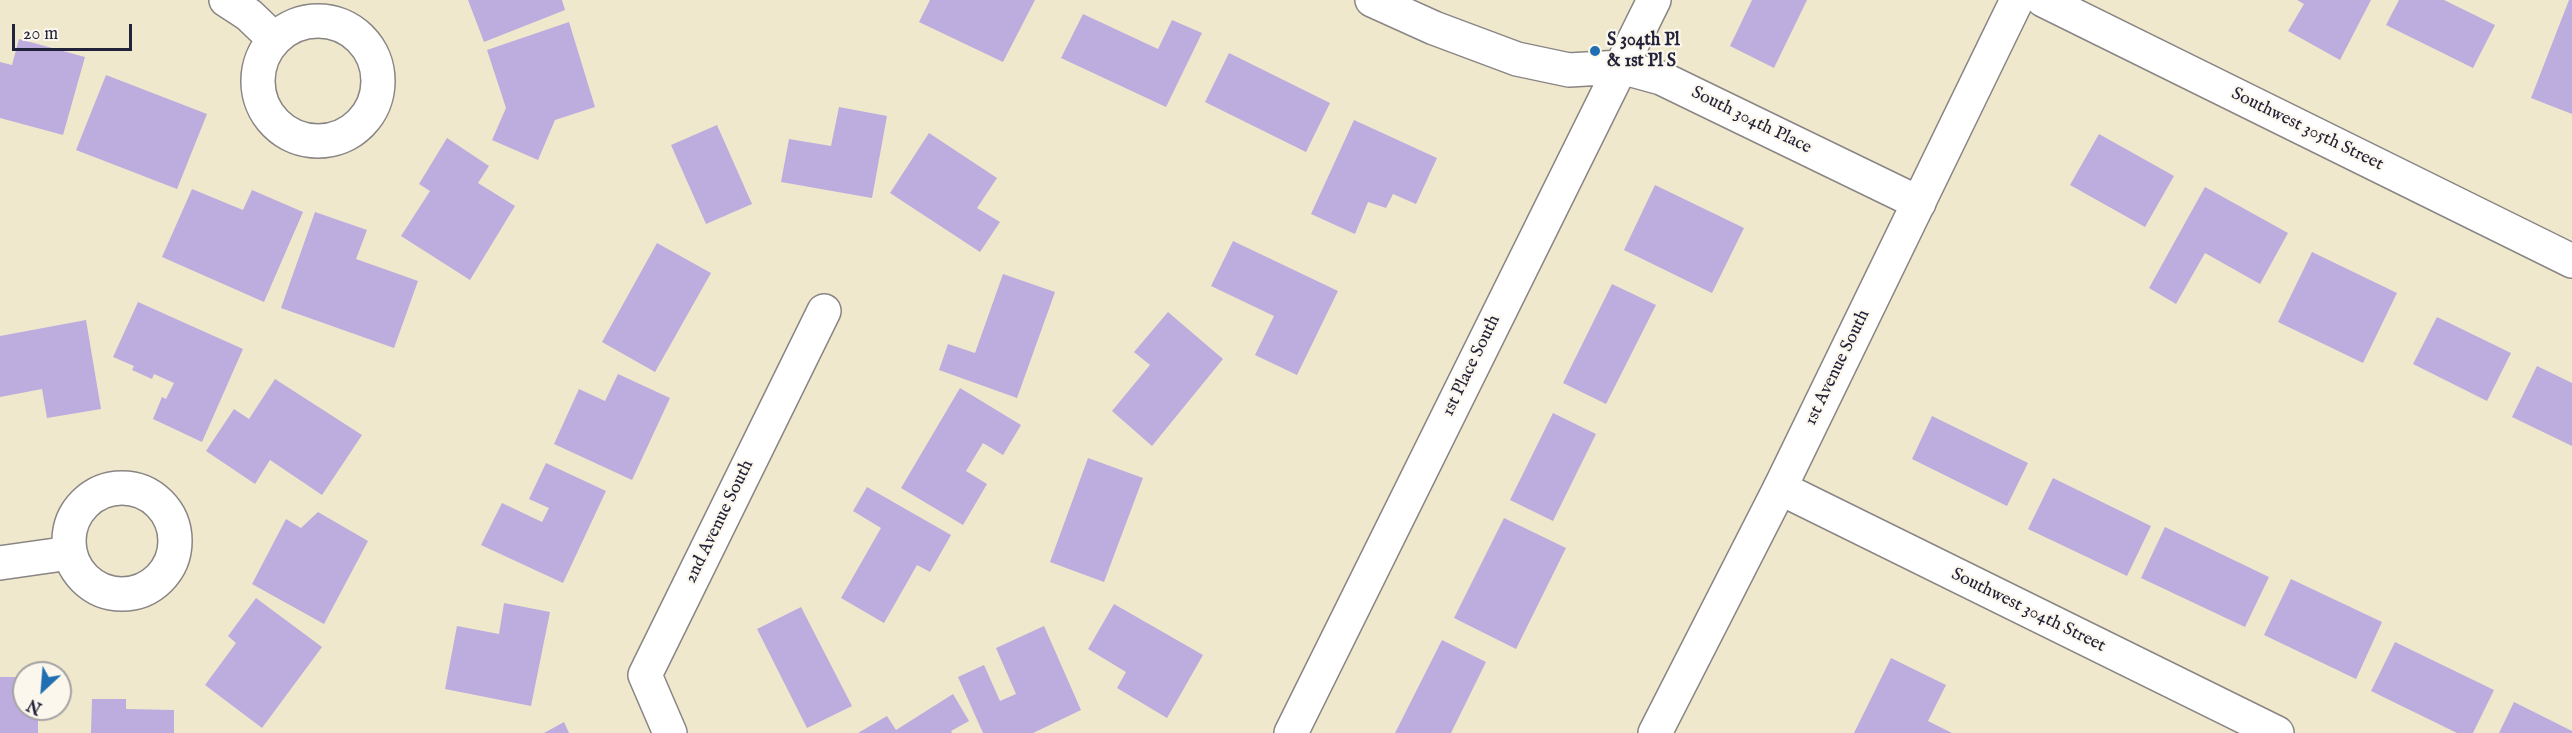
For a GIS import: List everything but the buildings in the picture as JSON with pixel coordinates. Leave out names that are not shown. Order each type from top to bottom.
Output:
[{"type":"street","points":[[226,0],[249,15],[274,39]]},
{"type":"street","name":"South 304th Place","points":[[1372,0],[1434,28],[1517,59],[1569,70],[1621,68],[1661,78],[1919,203]]},
{"type":"street","name":"1st Place South","points":[[1291,733],[1654,0]]},
{"type":"street","name":"1st Avenue South","points":[[1655,733],[1780,488],[2017,0]]},
{"type":"street","name":"Southwest 305th Street","points":[[2043,0],[2572,261]]},
{"type":"street","name":"2nd Avenue South","points":[[670,733],[645,675],[824,311]]},
{"type":"street","name":"Southwest 304th Street","points":[[1780,488],[2277,733]]},
{"type":"street","points":[[0,563],[70,553]]},
{"type":"place","name":"S 304th Pl & 1st Pl S","points":[[1595,51]]}]
